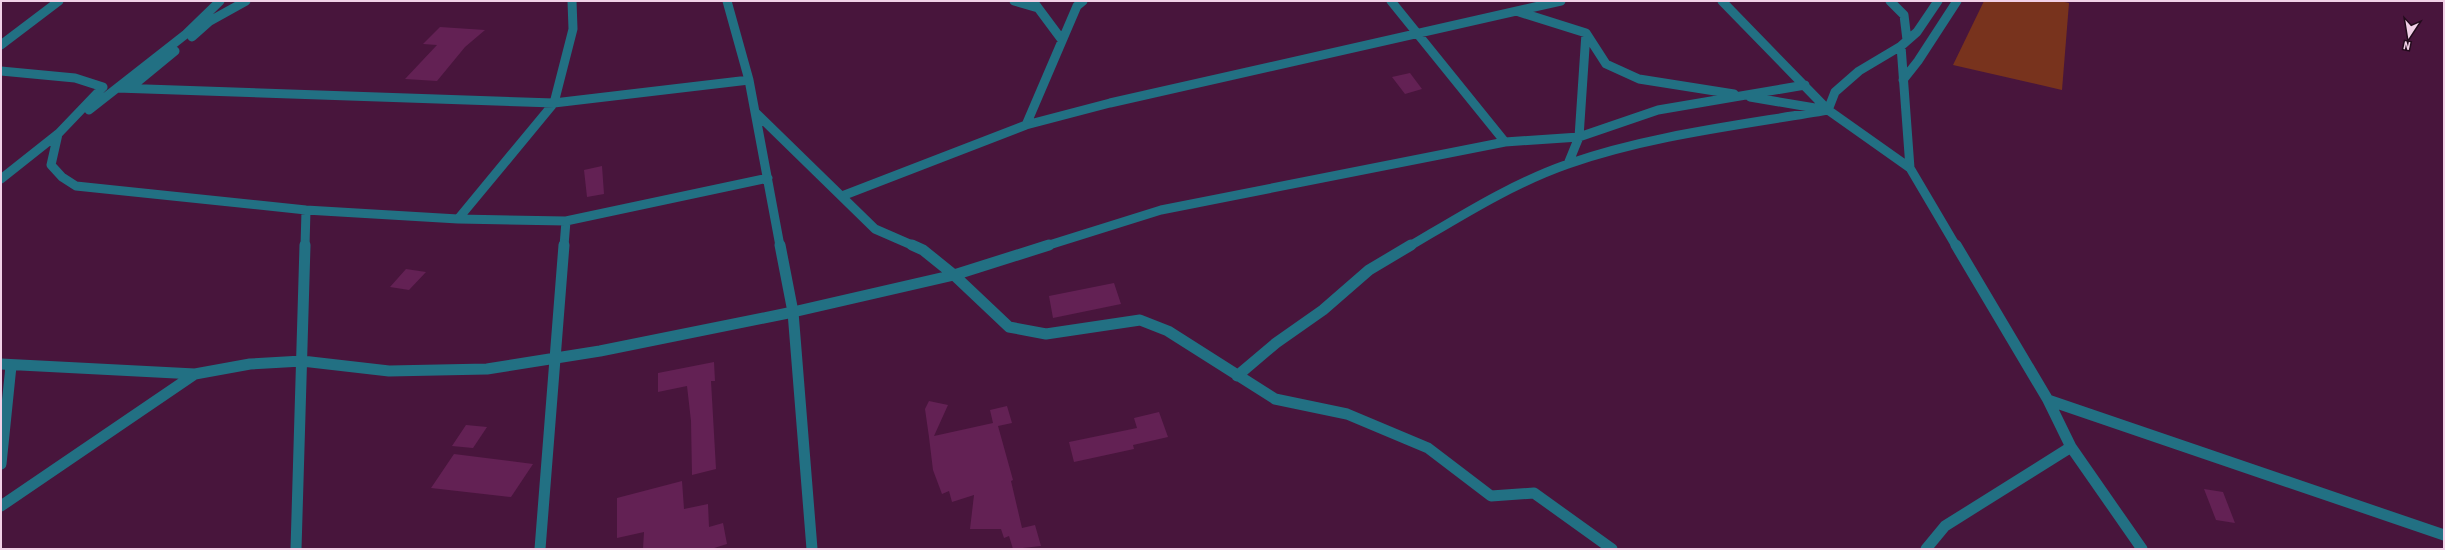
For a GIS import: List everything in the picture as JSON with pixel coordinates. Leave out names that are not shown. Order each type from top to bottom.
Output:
[{"type":"street","points":[[1,45],[59,1]]},
{"type":"street","points":[[1,179],[186,34],[220,1]]},
{"type":"street","points":[[130,88],[210,21],[246,1]]},
{"type":"street","points":[[458,219],[554,103],[574,29],[572,1]]},
{"type":"street","points":[[727,1],[749,80],[756,112],[793,312],[812,549]]},
{"type":"street","points":[[1014,1],[1036,4],[1062,40]]},
{"type":"street","points":[[1026,125],[1077,6],[1083,1]]},
{"type":"street","points":[[1392,1],[1505,142]]},
{"type":"street","points":[[1722,1],[1828,110],[1910,168],[2048,400],[2071,447],[2142,549]]},
{"type":"street","points":[[1890,1],[1904,15],[1903,80],[1910,168]]},
{"type":"street","points":[[1828,110],[1835,92],[1859,71],[1904,43],[1917,32],[1938,1]]},
{"type":"street","points":[[1903,80],[1915,68],[1942,19],[1957,1]]},
{"type":"street","points":[[842,196],[1026,125],[1118,102],[1419,33],[1519,12],[1557,2]]},
{"type":"street","points":[[1519,12],[1586,33],[1606,64],[1640,79],[1828,110]]},
{"type":"street","points":[[1568,164],[1579,137],[1586,33]]},
{"type":"street","points":[[1,71],[75,78],[104,87],[58,134],[51,165],[62,177],[76,186],[306,210],[458,219],[566,221],[768,178]]},
{"type":"street","points":[[117,88],[554,103],[749,80]]},
{"type":"street","points":[[1,464],[6,365],[195,374],[250,364],[302,361],[389,371],[487,369],[554,359],[793,312],[954,275],[1161,210],[1505,142],[1579,137],[1658,110],[1805,85]]},
{"type":"street","points":[[1238,376],[1276,343],[1323,310],[1369,270],[1506,190],[1568,164],[1653,141],[1828,110]]},
{"type":"street","points":[[756,112],[875,229],[923,250],[954,275],[1009,327],[1046,334],[1140,320],[1168,330],[1275,399],[1347,414],[1428,448],[1490,496],[1534,493],[1612,549]]},
{"type":"street","points":[[296,549],[306,210]]},
{"type":"street","points":[[540,549],[566,221]]},
{"type":"street","points":[[1,506],[195,374]]},
{"type":"street","points":[[2048,400],[2444,534]]},
{"type":"street","points":[[1926,549],[1945,526],[2071,447]]},
{"type":"shaded area","points":[[1984,1],[2060,1],[2069,3],[2062,90],[1953,65]]},
{"type":"building","points":[[440,27],[485,30],[465,47],[437,81],[405,79],[437,45],[423,44]]},
{"type":"building","points":[[1410,73],[1422,89],[1405,94],[1392,77]]},
{"type":"building","points":[[602,166],[604,194],[587,197],[584,170]]},
{"type":"building","points":[[406,269],[426,272],[409,290],[390,287]]},
{"type":"building","points":[[1114,283],[1121,304],[1053,318],[1049,296]]},
{"type":"building","points":[[714,362],[715,381],[711,381],[716,469],[692,475],[691,421],[687,386],[658,392],[658,373]]},
{"type":"building","points":[[929,401],[948,405],[934,436],[993,423],[990,410],[1007,406],[1012,423],[998,426],[1013,480],[1011,481],[1022,528],[1035,525],[1041,546],[1013,549],[1009,536],[1004,538],[1001,529],[970,529],[974,495],[952,502],[949,491],[942,494],[933,470],[925,409]]},
{"type":"building","points":[[1159,412],[1168,437],[1133,445],[1134,449],[1074,462],[1069,442],[1137,428],[1134,418]]},
{"type":"building","points":[[466,425],[487,427],[473,448],[452,446]]},
{"type":"building","points":[[454,454],[533,464],[511,497],[431,488]]},
{"type":"building","points":[[682,481],[684,509],[708,504],[709,527],[723,523],[727,544],[711,549],[643,549],[644,532],[617,538],[617,498]]},
{"type":"building","points":[[2204,489],[2223,492],[2235,523],[2216,520]]}]
